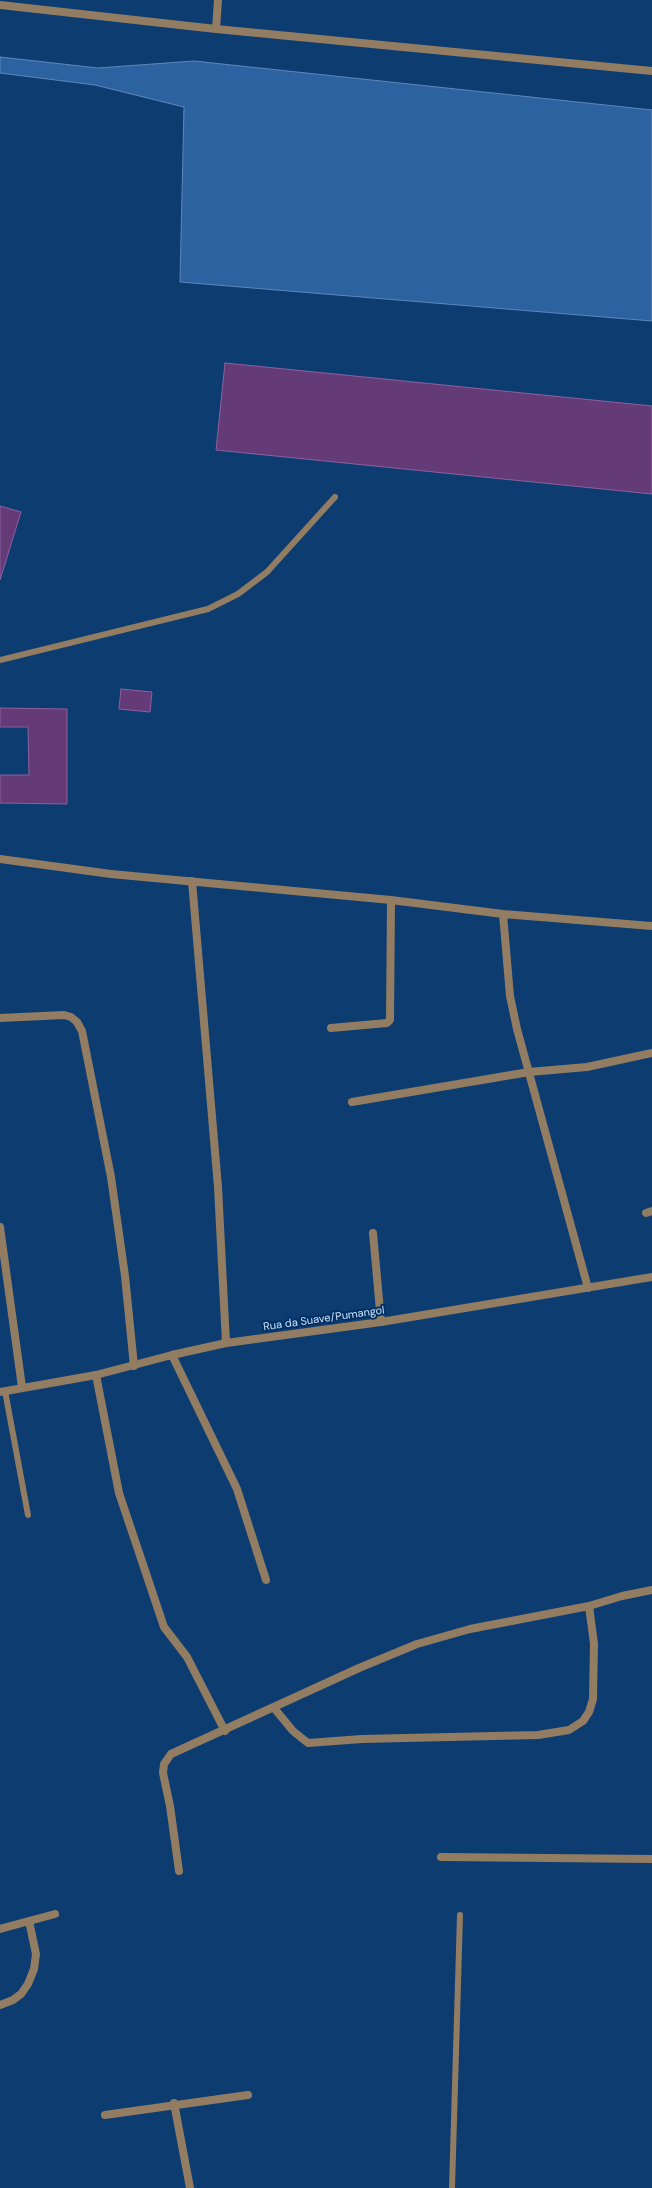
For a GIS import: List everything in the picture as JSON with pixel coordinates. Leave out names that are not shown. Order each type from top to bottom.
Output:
[{"type":"street","points":[[216,29],[218,0]]},
{"type":"street","points":[[0,5],[216,29],[652,71]]},
{"type":"street","points":[[0,859],[111,874],[391,900],[503,914],[652,926]]},
{"type":"street","points":[[192,881],[218,1187],[226,1343]]},
{"type":"street","points":[[331,1028],[387,1023],[390,1020],[391,900]]},
{"type":"street","points":[[503,914],[510,996],[529,1072],[588,1288]]},
{"type":"street","points":[[0,1018],[64,1015],[71,1017],[77,1022],[82,1031],[111,1177],[125,1276],[134,1366]]},
{"type":"street","points":[[352,1102],[529,1072],[587,1067],[652,1053]]},
{"type":"street","points":[[0,1227],[2,1263],[22,1387]]},
{"type":"street","points":[[373,1233],[381,1322]]},
{"type":"street","name":"Rua da Suave/Pumangol","points":[[3,1391],[96,1375],[172,1355],[226,1343],[381,1322],[652,1277]]},
{"type":"street","points":[[172,1355],[237,1489],[266,1580]]},
{"type":"street","points":[[96,1375],[119,1493],[164,1627],[187,1656],[225,1731]]},
{"type":"street","points":[[179,1871],[170,1806],[162,1773],[164,1764],[171,1754],[225,1731],[359,1668],[417,1644],[470,1629],[589,1606],[622,1596],[652,1590]]},
{"type":"street","points":[[274,1708],[293,1731],[308,1743],[362,1739],[538,1735],[569,1730],[583,1721],[589,1712],[593,1699],[594,1644],[589,1606]]},
{"type":"street","points":[[441,1857],[652,1859]]},
{"type":"street","points":[[0,1929],[55,1914]]},
{"type":"street","points":[[0,2005],[13,2000],[21,1994],[28,1984],[34,1969],[36,1954],[29,1921]]},
{"type":"street","points":[[105,2115],[174,2103],[248,2095]]},
{"type":"street","points":[[174,2103],[190,2188]]},
{"type":"lane","points":[[0,660],[208,609],[238,594],[267,572],[335,496]]},
{"type":"lane","points":[[3,1391],[28,1515]]},
{"type":"lane","points":[[452,2188],[460,1915]]},
{"type":"water","points":[[0,57],[98,68],[194,61],[652,110],[652,321],[180,282],[184,107],[95,85],[0,73]]},
{"type":"building","points":[[225,363],[652,406],[652,494],[216,450]]},
{"type":"building","points":[[0,506],[21,512],[0,580]]},
{"type":"building","points":[[121,689],[152,692],[150,712],[119,709]]},
{"type":"building","points":[[0,708],[67,709],[67,804],[0,803],[0,775],[29,775],[28,727],[0,727]]}]
